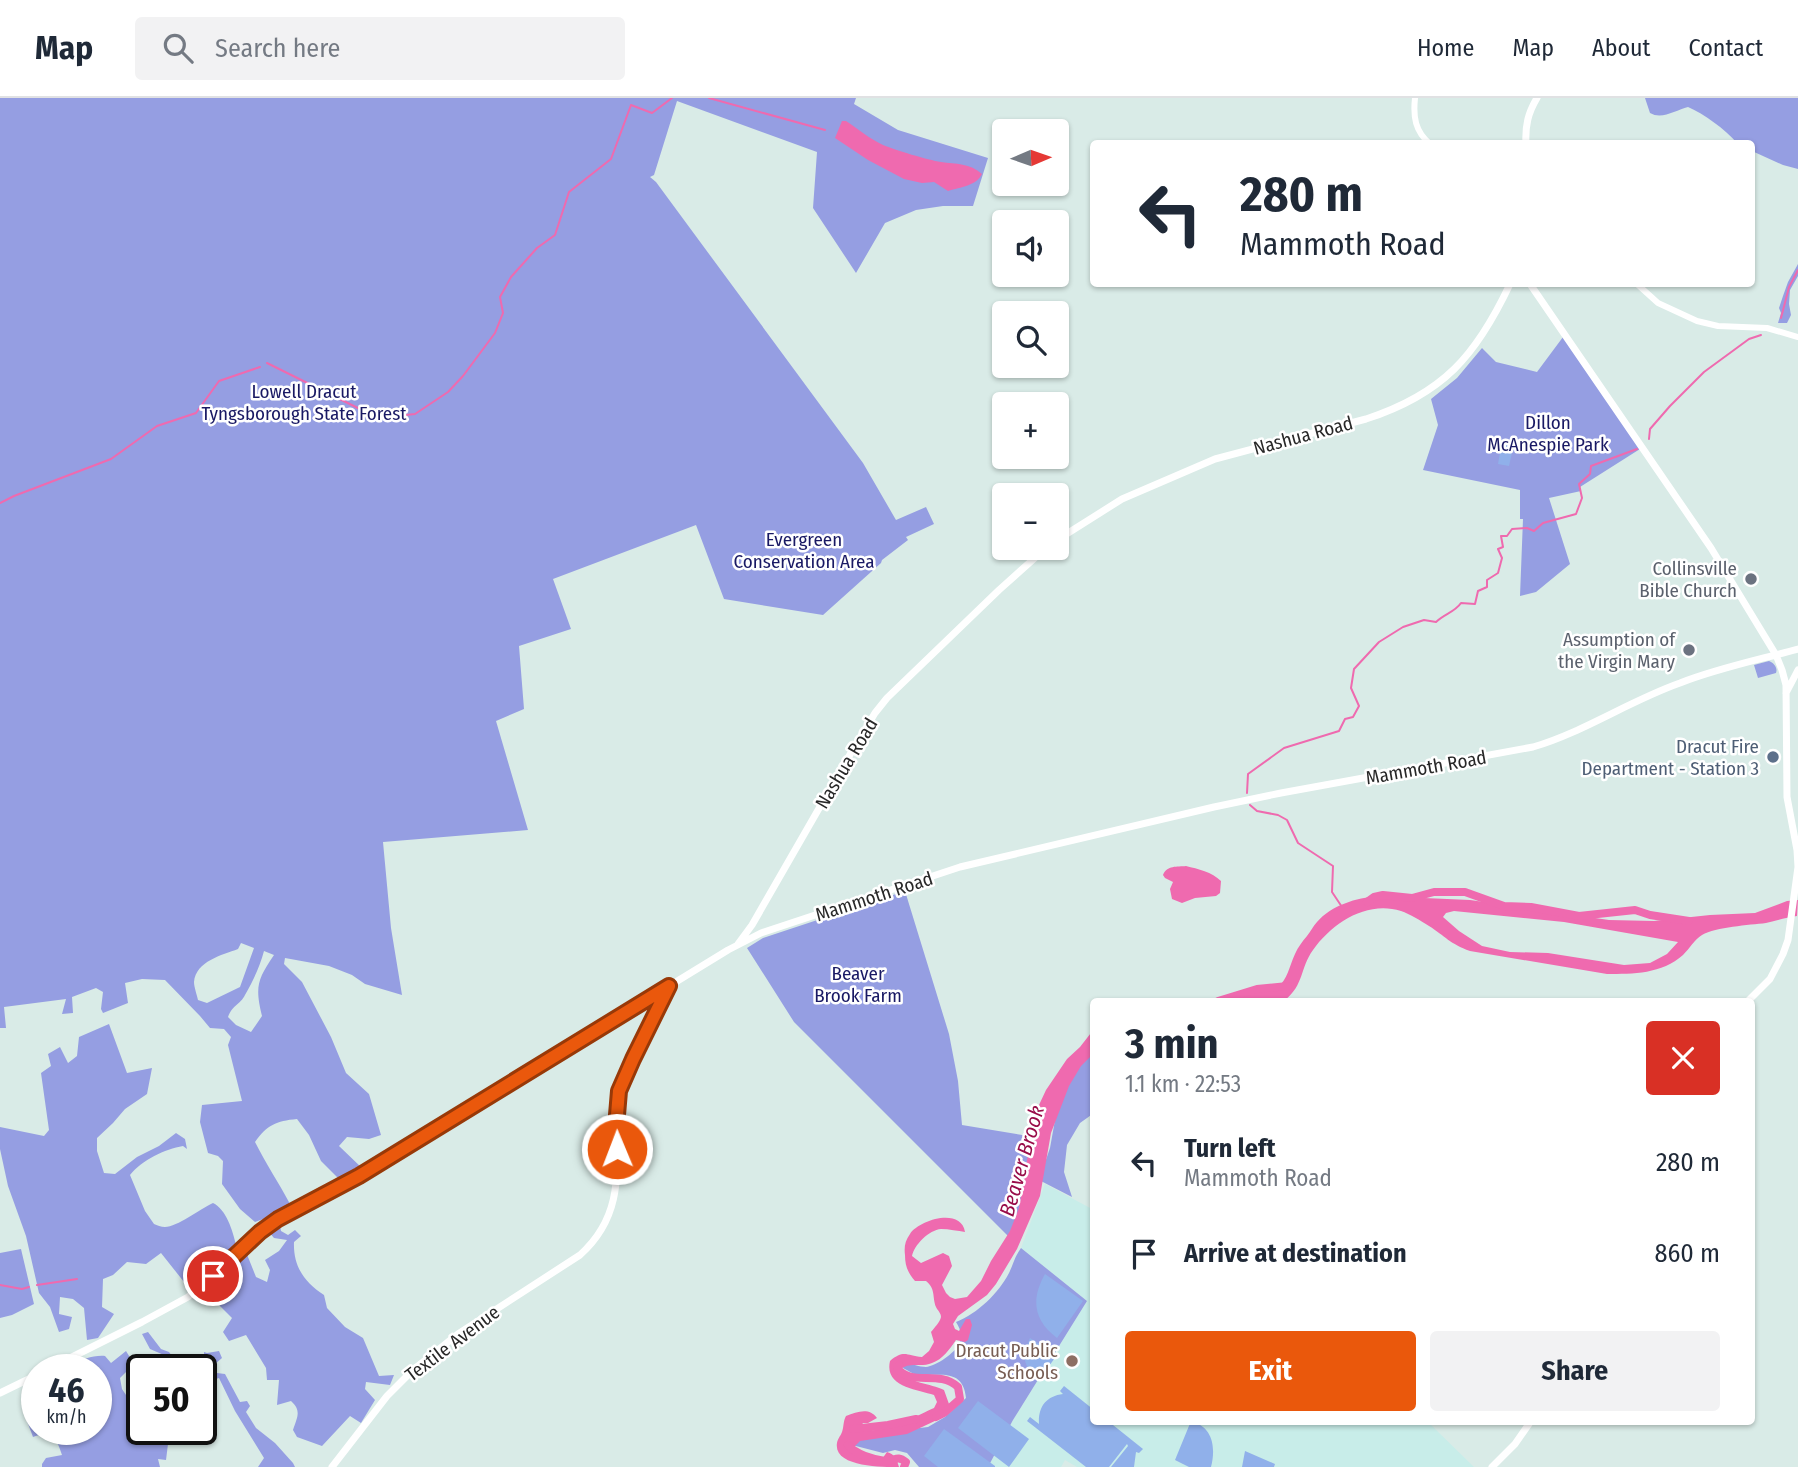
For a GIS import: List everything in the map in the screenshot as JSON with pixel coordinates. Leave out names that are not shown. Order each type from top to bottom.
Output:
[{"type":"main road","points":[[1526,140],[1527,116],[1536,98]]},
{"type":"main road","name":"Nashua Road","points":[[1069,532],[1122,499],[1214,459],[1366,419],[1409,402],[1444,379],[1469,355],[1508,287]]},
{"type":"main road","points":[[1532,287],[1711,548],[1776,655],[1783,673],[1786,693],[1787,797],[1798,853],[1794,897],[1788,940],[1783,954],[1775,971],[1751,998]]},
{"type":"main road","name":"Nashua Road","points":[[737,945],[752,925],[875,713],[887,698],[1033,560]]},
{"type":"main road","name":"Mammoth Road","points":[[78,1354],[188,1297],[278,1219],[359,1176],[669,986],[761,933],[971,865],[1214,807],[1532,747],[1573,733],[1679,683],[1721,668],[1798,649]]},
{"type":"main road","points":[[1786,693],[1798,670]]},
{"type":"main road","points":[[646,1001],[656,1002],[659,1006],[669,986]]},
{"type":"main road","name":"Textile Avenue","points":[[332,1467],[387,1396],[420,1364],[458,1334],[580,1255],[594,1242],[604,1226],[614,1199],[618,1169],[619,1091],[659,1006]]},
{"type":"main road","points":[[0,1393],[21,1383]]},
{"type":"main road","points":[[1492,1467],[1515,1444],[1528,1425]]},
{"type":"street","points":[[1415,98],[1418,130],[1427,140]]},
{"type":"street","points":[[1640,287],[1658,303],[1697,321],[1718,326],[1768,328],[1798,337]]},
{"type":"street","points":[[1788,940],[1798,939]]},
{"type":"shaded area","points":[[842,121],[888,147],[935,161],[968,166],[982,174],[972,184],[948,191],[934,182],[922,183],[904,179],[835,138]]},
{"type":"shaded area","points":[[1502,441],[1514,444],[1509,466],[1498,464]]},
{"type":"shaded area","points":[[1186,866],[1205,871],[1221,881],[1220,893],[1182,903],[1172,899],[1170,889],[1173,882],[1163,875],[1170,868]]},
{"type":"shaded area","points":[[1378,896],[1470,900],[1609,920],[1654,921],[1755,913],[1787,901],[1798,900],[1797,916],[1708,932],[1697,939],[1683,955],[1666,966],[1647,972],[1617,974],[1470,951],[1452,943],[1429,926],[1401,911],[1388,908],[1363,911],[1340,923],[1321,940],[1309,957],[1296,988],[1287,998],[1228,998],[1277,988],[1286,977],[1299,947],[1317,922],[1337,907]],"holes":[[[1454,911],[1564,922],[1678,942],[1667,954],[1650,963],[1624,965],[1548,953],[1510,952],[1482,946],[1443,917]]]},
{"type":"shaded area","points":[[1090,1034],[1090,1057],[1069,1086],[1051,1133],[1040,1196],[1017,1249],[987,1295],[958,1316],[953,1324],[959,1331],[966,1319],[970,1319],[972,1325],[968,1340],[956,1340],[943,1357],[932,1363],[907,1366],[900,1370],[915,1381],[944,1390],[949,1404],[947,1411],[937,1420],[907,1434],[860,1441],[853,1448],[856,1454],[870,1461],[878,1461],[887,1452],[890,1453],[899,1467],[850,1461],[838,1451],[837,1443],[846,1416],[863,1411],[870,1412],[877,1418],[863,1423],[860,1428],[877,1430],[918,1416],[934,1408],[937,1402],[934,1395],[897,1382],[889,1370],[890,1361],[899,1355],[922,1357],[929,1351],[934,1342],[931,1332],[941,1317],[929,1284],[926,1281],[915,1281],[907,1269],[905,1249],[908,1237],[922,1224],[939,1218],[956,1220],[962,1224],[965,1232],[941,1229],[927,1235],[912,1256],[921,1263],[943,1253],[949,1256],[952,1266],[942,1285],[950,1297],[967,1297],[981,1281],[1010,1231],[1019,1208],[1039,1105],[1067,1059]]},
{"type":"shaded area","name":"Dracut Public Schools","points":[[1045,1184],[1090,1208],[1090,1425],[1431,1425],[1474,1467],[1077,1467],[1065,1460],[1061,1467],[988,1467],[1013,1420],[1087,1301],[1021,1248]]},
{"type":"shaded area","points":[[1045,1274],[1083,1301],[1057,1338],[1043,1324],[1037,1309],[1036,1300]]},
{"type":"shaded area","points":[[1030,1338],[1057,1355],[1039,1380],[1025,1361],[1025,1351]]},
{"type":"shaded area","points":[[1064,1386],[1090,1407],[1090,1425],[1113,1425],[1143,1449],[1139,1453],[1136,1452],[1134,1467],[1111,1467],[1127,1444],[1109,1467],[1086,1467],[1027,1421],[1030,1417],[1039,1424],[1044,1403],[1063,1394],[1060,1391]]},
{"type":"shaded area","points":[[978,1401],[1029,1439],[1009,1467],[958,1428]]},
{"type":"shaded area","points":[[1189,1425],[1204,1428],[1213,1445],[1211,1467],[1189,1467],[1175,1460]]},
{"type":"shaded area","points":[[944,1429],[995,1467],[938,1467],[924,1456]]},
{"type":"shaded area","points":[[1245,1451],[1275,1464],[1274,1467],[1242,1467]]},
{"type":"green space","name":"Lowell Dracut Tyngsborough State Forest","points":[[0,98],[856,98],[854,104],[898,130],[988,158],[973,206],[943,206],[916,210],[885,223],[856,273],[813,208],[817,152],[677,101],[654,175],[650,177],[863,463],[896,520],[926,507],[934,524],[906,537],[908,540],[882,560],[823,615],[724,599],[696,525],[553,579],[571,629],[519,646],[524,709],[496,721],[528,830],[383,842],[391,928],[402,995],[365,984],[352,975],[329,966],[285,958],[284,964],[302,982],[331,1037],[346,1073],[369,1094],[381,1135],[369,1139],[347,1137],[339,1146],[363,1169],[339,1179],[321,1161],[309,1135],[297,1119],[283,1121],[268,1128],[255,1142],[290,1204],[277,1214],[255,1222],[240,1209],[222,1184],[223,1161],[208,1153],[200,1122],[202,1105],[242,1101],[228,1045],[231,1037],[224,1029],[210,1028],[165,980],[142,979],[125,983],[128,1003],[103,1013],[103,992],[96,988],[72,997],[73,1013],[62,1014],[66,999],[4,1007],[6,1028],[0,1028]],"holes":[[[241,943],[254,948],[240,987],[207,1003],[198,1000],[194,982],[199,969],[211,960],[238,949]],[[264,951],[274,955],[259,984],[262,1016],[251,1032],[236,1025],[228,1017],[248,990]]]},
{"type":"green space","points":[[1645,98],[1798,98],[1798,169],[1755,152],[1755,140],[1734,140],[1714,122],[1688,107],[1664,115],[1650,113]]},
{"type":"green space","points":[[1798,264],[1798,276],[1790,290],[1791,315],[1787,323],[1778,323],[1783,296]]},
{"type":"green space","name":"Dillon McAnespie Park","points":[[1563,337],[1640,449],[1580,487],[1581,491],[1549,498],[1570,564],[1536,592],[1520,596],[1523,519],[1520,519],[1520,490],[1423,470],[1438,425],[1431,399],[1457,378],[1482,348],[1496,362],[1537,372]]},
{"type":"green space","points":[[1769,661],[1775,666],[1776,673],[1758,678],[1754,665]]},
{"type":"green space","name":"Beaver Brook Farm","points":[[905,891],[949,1034],[958,1081],[962,1125],[1047,1139],[1014,1242],[794,1022],[747,948],[763,938]]},
{"type":"green space","points":[[109,1024],[127,1073],[152,1068],[147,1094],[125,1109],[97,1138],[97,1151],[104,1173],[115,1174],[176,1133],[185,1139],[187,1149],[183,1146],[161,1153],[147,1160],[130,1175],[145,1211],[154,1224],[165,1227],[182,1221],[213,1203],[225,1215],[236,1245],[222,1261],[206,1250],[196,1255],[202,1272],[188,1287],[161,1253],[146,1264],[127,1262],[113,1275],[103,1279],[102,1307],[114,1314],[98,1338],[87,1340],[84,1308],[73,1299],[60,1297],[59,1314],[72,1317],[69,1329],[59,1332],[50,1307],[39,1293],[26,1236],[8,1186],[0,1149],[0,1127],[44,1136],[49,1130],[41,1073],[51,1066],[48,1054],[60,1047],[68,1063],[77,1056],[79,1037]]},
{"type":"green space","points":[[1090,1051],[1090,1116],[1080,1123],[1067,1145],[1064,1172],[1072,1197],[1039,1180],[1050,1148],[1060,1092]]},
{"type":"green space","points":[[279,1221],[281,1231],[288,1235],[295,1230],[301,1236],[294,1242],[294,1251],[305,1279],[324,1295],[327,1308],[345,1327],[363,1338],[379,1376],[394,1375],[390,1385],[366,1382],[365,1389],[375,1400],[361,1423],[350,1416],[322,1446],[297,1437],[293,1430],[297,1408],[291,1401],[277,1405],[279,1380],[267,1380],[266,1368],[246,1335],[229,1341],[223,1332],[232,1318],[204,1290],[246,1252],[256,1277],[267,1282],[270,1270],[265,1260],[279,1251],[287,1240],[274,1238],[268,1231]]},
{"type":"green space","points":[[1021,1248],[1087,1301],[1013,1420],[988,1467],[919,1467],[907,1453],[895,1450],[883,1453],[852,1445],[853,1436],[928,1427],[945,1417],[966,1398],[960,1381],[954,1377],[914,1374],[903,1368],[904,1364],[930,1366],[954,1351],[961,1338],[956,1322],[972,1314],[993,1295],[1009,1273]]},
{"type":"green space","points":[[21,1249],[34,1304],[0,1318],[0,1253]]},
{"type":"green space","points":[[148,1332],[161,1349],[171,1354],[162,1354],[150,1349],[142,1334]]},
{"type":"green space","points":[[126,1351],[126,1372],[120,1378],[126,1395],[126,1445],[168,1445],[166,1460],[158,1459],[160,1467],[42,1467],[46,1458],[62,1455],[58,1445],[112,1445],[112,1362]]},
{"type":"green space","points":[[219,1351],[222,1358],[217,1362],[217,1354],[204,1354],[204,1352]]},
{"type":"green space","points":[[217,1373],[225,1374],[240,1402],[247,1401],[250,1406],[246,1412],[256,1428],[275,1443],[295,1467],[258,1467],[264,1458],[235,1411],[217,1379]]},
{"type":"waterway","points":[[267,363],[378,418],[415,414],[448,392],[495,333],[503,313],[500,297],[511,277],[537,248],[555,235],[569,192],[611,159],[631,105],[652,113],[672,98]]},
{"type":"waterway","points":[[709,98],[825,130]]},
{"type":"waterway","points":[[1781,318],[1789,287],[1798,270]]},
{"type":"waterway","points":[[1649,439],[1650,429],[1704,372],[1749,339],[1761,335]]},
{"type":"waterway","points":[[0,503],[111,459],[157,426],[196,413],[219,381],[260,367]]},
{"type":"waterway","points":[[1247,793],[1248,774],[1284,748],[1339,731],[1345,719],[1353,717],[1359,706],[1351,688],[1354,669],[1379,642],[1403,627],[1424,620],[1436,622],[1461,603],[1475,604],[1478,591],[1487,587],[1487,580],[1498,573],[1502,558],[1498,549],[1503,547],[1501,536],[1507,536],[1512,529],[1527,528],[1534,531],[1543,523],[1576,514],[1582,498],[1579,484],[1590,474],[1591,466],[1637,449]]},
{"type":"waterway","points":[[1250,805],[1257,811],[1278,815],[1287,820],[1298,843],[1333,866],[1332,892],[1342,907]]},
{"type":"waterway","name":"Beaver Brook","points":[[1367,902],[1383,895],[1412,898],[1434,892],[1465,892],[1504,906],[1531,907],[1579,916],[1635,910],[1689,921]]},
{"type":"waterway","name":"Beaver Brook","points":[[1228,998],[1257,989],[1288,986]]},
{"type":"waterway","points":[[37,1285],[77,1279]]},
{"type":"waterway","points":[[0,1285],[22,1289],[29,1287]]},
{"type":"waterway","name":"Beaver Brook","points":[[899,1365],[897,1368],[903,1374],[942,1379],[958,1387],[960,1399],[936,1417]]},
{"type":"waterway","name":"Beaver Brook","points":[[853,1429],[916,1419]]},
{"type":"waterway","name":"Beaver Brook","points":[[848,1445],[875,1459],[888,1461],[898,1458],[906,1462],[904,1467]]},
{"type":"place","name":"Collinsville Bible Church","points":[[1751,579]]},
{"type":"place","name":"Assumption of the Virgin Mary","points":[[1689,650]]},
{"type":"place","name":"Dracut Fire Department - Station 3","points":[[1773,757]]},
{"type":"place","name":"Dracut Public Schools","points":[[1072,1361]]},
{"type":"route","points":[[213,1276],[278,1219],[359,1176],[669,986],[619,1091],[617,1149]]},
{"type":"park label","name":"Evergreen Conservation Area","points":[[804,550]]}]
